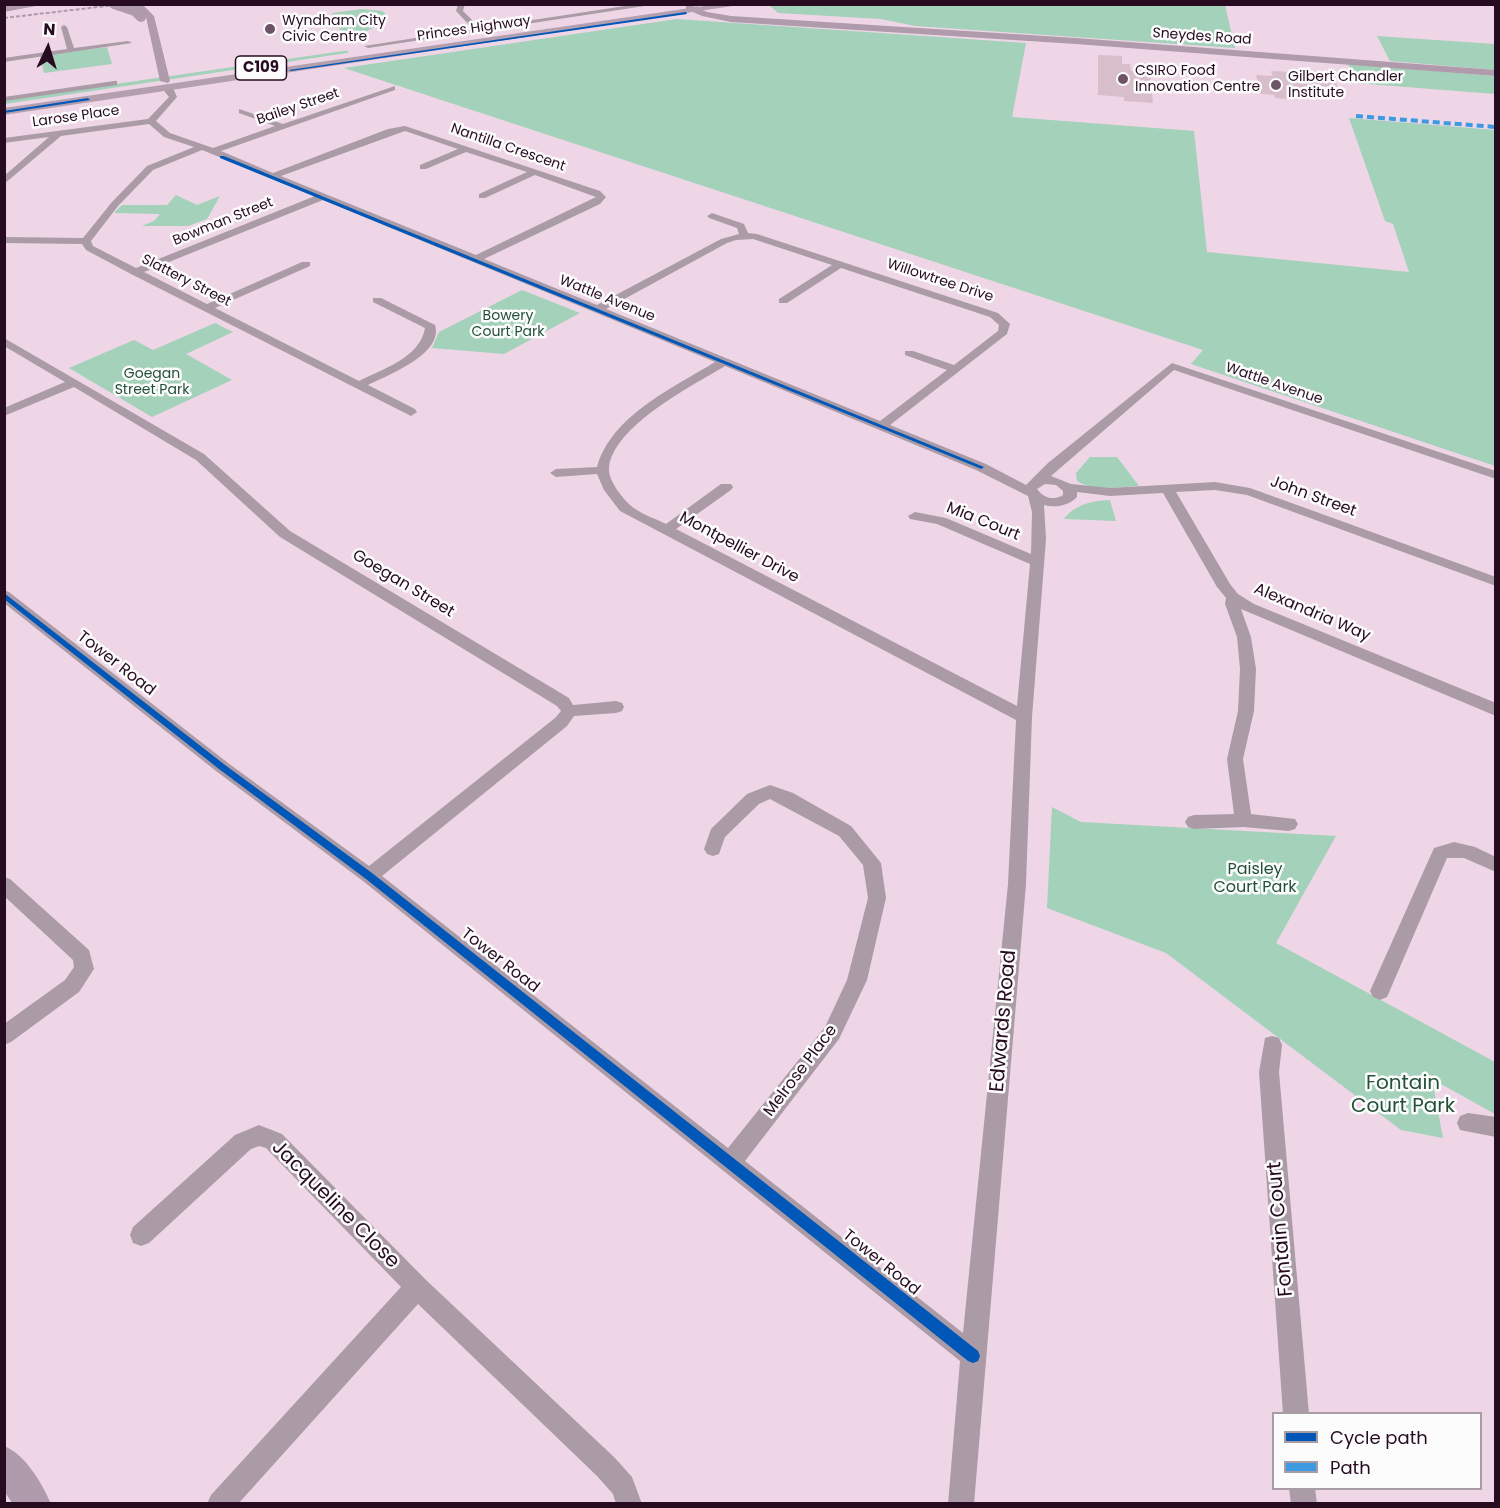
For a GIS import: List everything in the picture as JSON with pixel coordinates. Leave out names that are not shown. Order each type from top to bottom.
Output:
[{"type":"highway","name":"Princes Highway","points":[[359,58],[477,33],[511,33],[696,7],[743,8]]},
{"type":"highway","name":"Princes Highway","points":[[4,106],[157,79],[359,58],[677,14],[696,7]]},
{"type":"highway","points":[[677,14],[731,19]]},
{"type":"highway","points":[[477,33],[500,38]]},
{"type":"highway","name":"Princes Highway","points":[[4,112],[157,79]]},
{"type":"main road","points":[[4,8],[23,4]]},
{"type":"main road","points":[[4,8],[42,4]]},
{"type":"main road","points":[[114,4],[146,17]]},
{"type":"main road","points":[[131,4],[141,8],[146,17],[157,79]]},
{"type":"main road","name":"Sneydes Road","points":[[696,7],[731,19],[1496,73]]},
{"type":"main road","name":"Sneydes Road","points":[[743,8],[907,30]]},
{"type":"main road","points":[[146,17],[157,79]]},
{"type":"main road","points":[[4,1462],[29,1501]]},
{"type":"street","points":[[462,4],[459,11],[477,33]]},
{"type":"street","points":[[368,46],[477,33],[492,28],[656,4]]},
{"type":"street","points":[[551,8],[554,19]]},
{"type":"street","points":[[64,27],[71,51]]},
{"type":"street","name":"Princes Highway","points":[[492,28],[511,33]]},
{"type":"street","points":[[4,60],[128,43]]},
{"type":"street","points":[[151,121],[173,97],[170,90],[157,79]]},
{"type":"street","points":[[4,99],[114,83]]},
{"type":"street","name":"Bailey Street","points":[[213,151],[392,88]]},
{"type":"street","points":[[242,111],[282,126]]},
{"type":"street","name":"Larose Place","points":[[4,141],[151,121]]},
{"type":"street","name":"Wattle Avenue","points":[[151,121],[166,135],[213,151],[1036,488],[1053,466],[1172,366],[1496,475]]},
{"type":"street","name":"Nantilla Crescent","points":[[272,176],[405,128],[597,193],[601,198],[597,202],[476,259]]},
{"type":"street","points":[[4,181],[59,134]]},
{"type":"street","points":[[4,240],[86,241],[115,204],[150,168],[199,148]]},
{"type":"street","points":[[423,166],[467,148]]},
{"type":"street","points":[[482,196],[535,172]]},
{"type":"street","name":"Bowman Street","points":[[135,272],[222,233],[322,197]]},
{"type":"street","name":"Willowtree Drive","points":[[712,216],[741,226],[744,236]]},
{"type":"street","name":"Willowtree Drive","points":[[598,309],[724,241],[744,236],[764,238],[994,315],[1005,324],[1003,332],[882,426]]},
{"type":"street","name":"Slattery Street","points":[[86,241],[89,248],[411,412]]},
{"type":"street","points":[[207,308],[306,264]]},
{"type":"street","points":[[783,301],[841,264]]},
{"type":"street","points":[[359,385],[424,349],[431,337],[431,327],[377,300]]},
{"type":"street","name":"Goegan Street","points":[[4,341],[200,457],[285,534],[563,702],[569,711]]},
{"type":"street","points":[[909,352],[955,369]]},
{"type":"street","points":[[556,473],[603,470],[607,453],[617,437],[646,412],[724,362]]},
{"type":"street","points":[[4,413],[73,383]]},
{"type":"street","points":[[1065,493],[1061,475],[1068,454]]},
{"type":"street","name":"Montpellier Drive","points":[[603,470],[610,489],[625,508],[1024,717]]},
{"type":"street","points":[[1053,480],[1065,493],[1052,503],[1036,488],[1053,480]]},
{"type":"street","name":"John Street","points":[[1065,493],[1215,486],[1250,492],[1496,582]]},
{"type":"street","points":[[666,531],[726,487]]},
{"type":"street","name":"Edwards Road","points":[[961,1503],[1017,884],[1024,717],[1039,539],[1036,488]]},
{"type":"street","name":"Alexandria Way","points":[[1167,488],[1224,587],[1233,597],[1249,607],[1496,710]]},
{"type":"street","name":"Edwards Road","points":[[1039,539],[1052,512],[1065,493]]},
{"type":"street","name":"Mia Court","points":[[915,516],[941,521],[1037,562]]},
{"type":"street","name":"Tower Road","points":[[4,595],[222,766],[369,876],[973,1356]]},
{"type":"street","points":[[1233,597],[1232,604],[1244,637],[1248,669],[1246,711],[1235,759],[1243,820]]},
{"type":"street","points":[[369,876],[561,722],[569,711],[616,707]]},
{"type":"street","name":"Melrose Place","points":[[713,849],[717,834],[753,799],[770,792],[787,798],[845,831],[872,863],[877,898],[858,980],[832,1034],[730,1161]]},
{"type":"street","points":[[1194,822],[1243,820],[1289,824]]},
{"type":"street","points":[[1380,992],[1440,853],[1448,849],[1460,850],[1496,865]]},
{"type":"street","points":[[4,884],[82,956],[84,969],[72,986],[4,1036]]},
{"type":"street","name":"Fontain Court","points":[[1272,1045],[1269,1072],[1296,1412]]},
{"type":"street","points":[[1468,1123],[1496,1127]]},
{"type":"street","name":"Jacqueline Close","points":[[141,1235],[243,1142],[259,1135],[274,1141],[417,1287],[606,1467],[623,1486],[628,1503]]},
{"type":"street","points":[[220,1503],[417,1287]]},
{"type":"green space","points":[[769,5],[1225,5],[1235,48],[915,26],[881,19],[778,13]]},
{"type":"green space","points":[[362,9],[382,11],[387,15],[374,27],[364,32],[346,35],[330,23],[336,21],[332,13]]},
{"type":"green space","points":[[677,19],[1026,43],[1012,117],[1194,131],[1207,252],[1409,272],[1393,224],[1385,221],[1349,118],[1495,130],[1495,466],[1191,364],[1203,350],[344,68]]},
{"type":"green space","points":[[1377,36],[1495,44],[1495,70],[1390,61]]},
{"type":"green space","points":[[107,47],[112,64],[44,73],[40,56]]},
{"type":"green space","points":[[349,51],[5,104],[5,100]]},
{"type":"green space","points":[[1348,64],[1495,76],[1495,94],[1355,83]]},
{"type":"green space","points":[[176,195],[197,205],[220,196],[207,219],[188,226],[142,226],[154,221],[160,214],[114,213],[122,205],[167,205]]},
{"type":"green space","name":"Bowery Court Park","points":[[522,290],[580,313],[504,354],[432,348],[439,332]]},
{"type":"green space","name":"Goegan Street Park","points":[[215,323],[233,332],[186,354],[232,380],[152,417],[69,368],[134,340],[153,350]]},
{"type":"green space","points":[[1090,457],[1117,457],[1139,486],[1099,488],[1077,481],[1076,473]]},
{"type":"green space","points":[[1110,500],[1116,521],[1064,519],[1073,510],[1091,502]]},
{"type":"green space","points":[[1052,807],[1081,822],[1336,836],[1276,943],[1495,1062],[1495,1114],[1432,1079],[1443,1138],[1401,1130],[1166,953],[1047,908]]},
{"type":"building","name":"CSIRO Foođ Innovation Centre","points":[[1098,55],[1122,56],[1122,64],[1130,64],[1131,71],[1150,73],[1153,103],[1124,101],[1124,97],[1098,95]]},
{"type":"building","name":"Gilbert Chandler Institute","points":[[1292,68],[1333,74],[1340,93],[1295,90],[1298,100],[1261,94],[1256,75],[1273,76],[1271,71],[1293,72]]},
{"type":"railway","points":[[4,18],[124,4]]},
{"type":"marked path","points":[[1356,116],[1496,127]]},
{"type":"cycle path","points":[[291,70],[686,13]]},
{"type":"cycle path","points":[[4,112],[88,99]]},
{"type":"cycle path","points":[[222,157],[981,467]]},
{"type":"cycle path","points":[[4,595],[222,767],[369,876],[973,1356]]},
{"type":"place","name":"Wyndham City Civic Centre","points":[[270,29]]},
{"type":"place","name":"CSIRO Foođ Innovation Centre","points":[[1123,79]]},
{"type":"place","name":"Gilbert Chandler Institute","points":[[1276,85]]},
{"type":"park label","name":"Paisley Court Park","points":[[1255,879]]},
{"type":"park label","name":"Fontain Court Park","points":[[1403,1096]]}]
